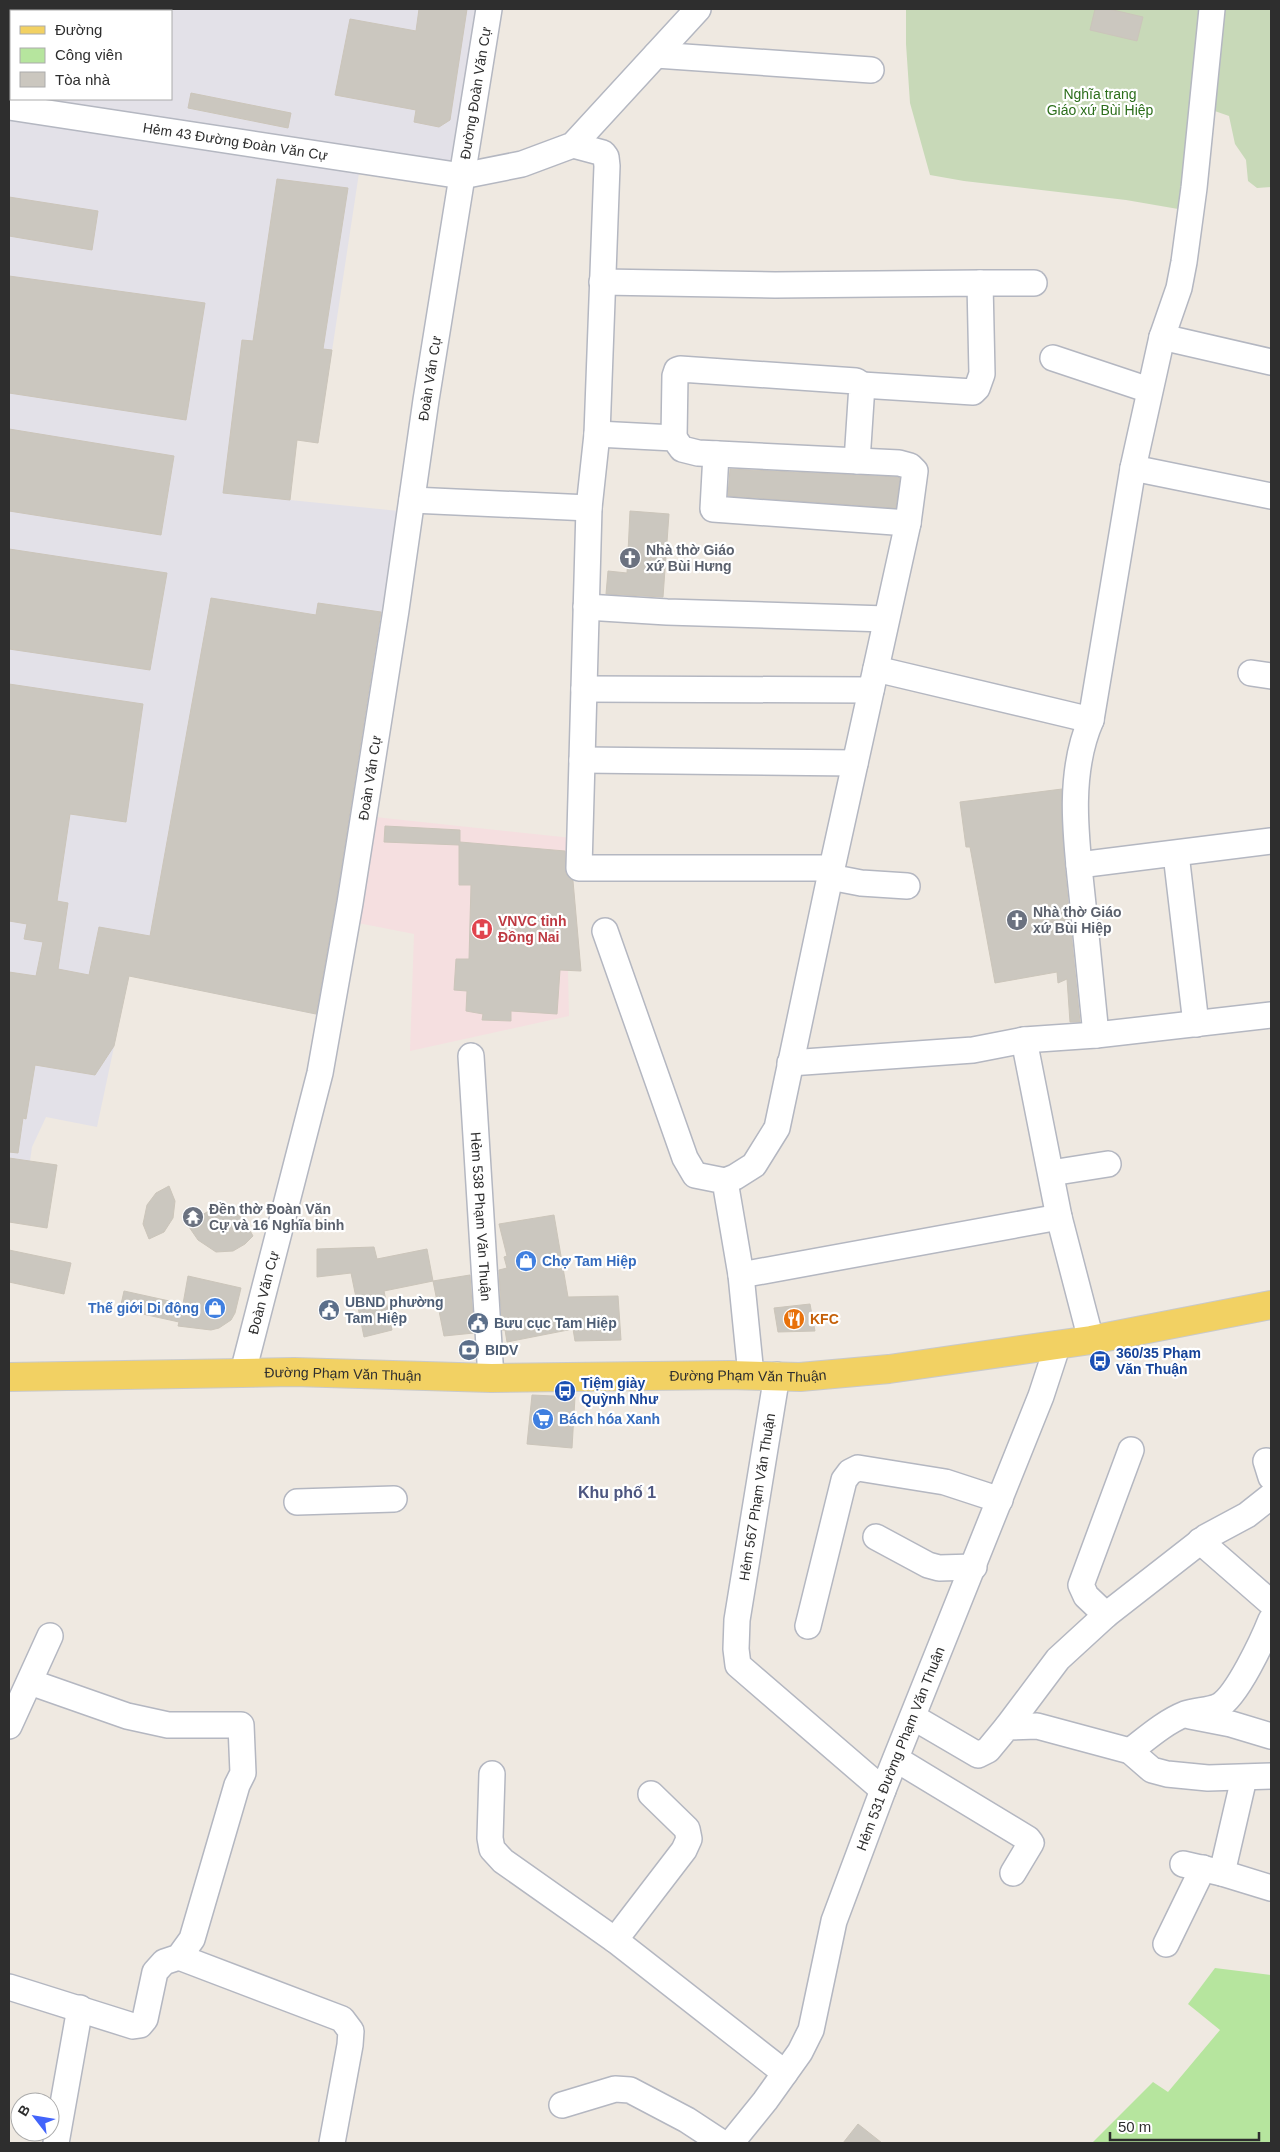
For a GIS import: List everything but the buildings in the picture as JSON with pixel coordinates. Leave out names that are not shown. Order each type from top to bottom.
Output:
[{"type":"main road","name":"Đường Phạm Văn Thuận","points":[[9,1377],[243,1372],[490,1378],[800,1376],[889,1369],[1091,1340],[1271,1305]]},
{"type":"street","name":"Đường Đoàn Văn Cự","points":[[462,176],[489,9]]},
{"type":"street","points":[[574,145],[698,9]]},
{"type":"street","points":[[1096,1035],[1079,865],[1075,804],[1078,760],[1082,739],[1090,720],[1132,468],[1162,337],[1179,288],[1184,262],[1194,188],[1212,9]]},
{"type":"street","points":[[656,55],[871,70]]},
{"type":"street","name":"Hẻm 43 Đường Đoàn Văn Cự","points":[[9,107],[462,176],[522,164],[574,145]]},
{"type":"street","points":[[574,145],[598,150],[606,157],[607,166],[598,434],[589,508],[579,868],[831,872],[861,883],[906,886]]},
{"type":"street","name":"Đoàn Văn Cự","points":[[243,1372],[320,1073],[350,903],[462,176]]},
{"type":"street","points":[[602,282],[775,285],[1034,283]]},
{"type":"street","points":[[605,931],[685,1158],[695,1175],[725,1181],[735,1177],[754,1165],[777,1128],[908,523],[915,471],[910,466],[899,463],[686,451],[682,449],[674,438],[676,370],[843,379],[856,381],[862,385],[972,392],[978,388],[982,374],[980,283]]},
{"type":"street","points":[[1162,337],[1271,362]]},
{"type":"street","points":[[1052,358],[1150,390]]},
{"type":"street","points":[[857,461],[862,385]]},
{"type":"street","points":[[598,434],[674,438]]},
{"type":"street","points":[[716,454],[713,509],[908,523]]},
{"type":"street","points":[[1132,468],[1271,496]]},
{"type":"street","points":[[412,500],[589,508]]},
{"type":"street","points":[[586,607],[667,612],[886,619]]},
{"type":"street","points":[[584,689],[873,680],[1090,720]]},
{"type":"street","points":[[582,760],[855,763]]},
{"type":"street","points":[[1079,865],[1271,841]]},
{"type":"street","points":[[1176,854],[1196,1024]]},
{"type":"street","points":[[790,1063],[973,1050],[1024,1040],[1096,1035],[1271,1015]]},
{"type":"street","points":[[1024,1040],[1059,1217],[1091,1340]]},
{"type":"street","name":"Hẻm 538 Phạm Văn Thuận","points":[[471,1056],[490,1378]]},
{"type":"street","points":[[1051,1173],[1108,1164]]},
{"type":"street","name":"Hẻm 567 Phạm Văn Thuận","points":[[725,1181],[742,1275],[764,1375],[737,1620],[736,1649],[738,1665],[883,1790]]},
{"type":"street","points":[[742,1275],[1059,1217]]},
{"type":"street","name":"Hẻm 531 Đường Phạm Văn Thuận","points":[[731,2143],[800,2052],[811,2030],[834,1921],[883,1790],[974,1567],[1058,1344]]},
{"type":"street","points":[[1106,1615],[1086,1596],[1081,1585],[1131,1450]]},
{"type":"street","points":[[808,1626],[844,1480],[850,1472],[858,1468],[945,1482],[1000,1500]]},
{"type":"street","points":[[913,1717],[978,1755],[988,1750],[1008,1727],[1058,1659],[1106,1615],[1200,1541],[1247,1516],[1271,1496]]},
{"type":"street","points":[[297,1502],[394,1499]]},
{"type":"street","points":[[876,1537],[928,1565],[939,1568],[974,1567]]},
{"type":"street","points":[[1200,1541],[1271,1602]]},
{"type":"street","points":[[1130,1751],[1185,1714],[1219,1705],[1227,1698],[1260,1646],[1271,1620]]},
{"type":"street","points":[[9,1726],[50,1636]]},
{"type":"street","points":[[9,1987],[133,2026],[140,2025],[145,2019],[155,1972],[164,1962],[179,1957],[192,1939],[237,1785],[243,1773],[241,1725],[168,1725],[127,1716],[30,1682]]},
{"type":"street","points":[[1185,1714],[1271,1736]]},
{"type":"street","points":[[1008,1727],[1037,1726],[1130,1751],[1152,1770],[1167,1774],[1208,1778],[1271,1776]]},
{"type":"street","points":[[896,1759],[1028,1839],[1031,1843],[1029,1848],[1013,1873]]},
{"type":"street","points":[[492,1774],[490,1838],[492,1849],[503,1861],[615,1940],[785,2073]]},
{"type":"street","points":[[1166,1944],[1244,1778]]},
{"type":"street","points":[[615,1940],[684,1850],[689,1839],[687,1829],[652,1794]]},
{"type":"street","points":[[1202,1868],[1271,1888]]},
{"type":"street","points":[[179,1957],[342,2019],[350,2031],[350,2045],[332,2143]]},
{"type":"street","points":[[56,2143],[80,2008]]},
{"type":"street","points":[[562,2106],[615,2088],[630,2090],[687,2120],[722,2143]]},
{"type":"shaded area","points":[[9,9],[477,9],[452,162],[42,100],[172,100],[172,10],[10,10],[9,95]]},
{"type":"shaded area","points":[[9,118],[359,173],[318,443],[297,440],[290,500],[399,511],[338,902],[318,1015],[129,976],[97,1127],[46,1117],[32,1147],[25,1196],[9,1193]]},
{"type":"shaded area","name":"VNVC tỉnh Đồng Nai","points":[[375,817],[572,838],[572,869],[581,971],[568,971],[569,1016],[410,1051],[414,934],[358,923]]},
{"type":"green space","name":"Nghĩa trang Giáo xứ Bùi Hiệp","points":[[906,9],[1205,9],[1184,210],[1126,200],[964,181],[930,175],[910,103]]},
{"type":"green space","points":[[1220,9],[1271,9],[1271,187],[1257,188],[1248,181],[1246,160],[1235,144],[1229,116],[1209,109]]},
{"type":"green space","points":[[1215,1968],[1271,1975],[1271,2143],[1092,2143],[1153,2082],[1168,2092],[1220,2030],[1188,2004]]},
{"type":"place","name":"Nhà thờ Giáo xứ Bùi Hưng","points":[[630,558]]},
{"type":"place","name":"Nhà thờ Giáo xứ Bùi Hiệp","points":[[1017,920]]},
{"type":"place","name":"VNVC tỉnh Đồng Nai","points":[[482,929]]},
{"type":"place","name":"Đền thờ Đoàn Văn Cự và 16 Nghĩa binh","points":[[193,1217]]},
{"type":"place","name":"Chợ Tam Hiệp","points":[[526,1261]]},
{"type":"place","name":"Thế giới Di động","points":[[215,1308]]},
{"type":"place","name":"UBND phường Tam Hiệp","points":[[329,1310]]},
{"type":"place","name":"KFC","points":[[794,1319]]},
{"type":"place","name":"Bưu cục Tam Hiệp","points":[[478,1323]]},
{"type":"place","name":"BIDV","points":[[469,1350]]},
{"type":"place","name":"360/35 Phạm Văn Thuận","points":[[1100,1361]]},
{"type":"place","name":"Tiệm giày Quỳnh Như","points":[[565,1391]]},
{"type":"place","name":"Bách hóa Xanh","points":[[543,1419]]},
{"type":"district","name":"Khu phố 1","points":[[617,1492]]}]
